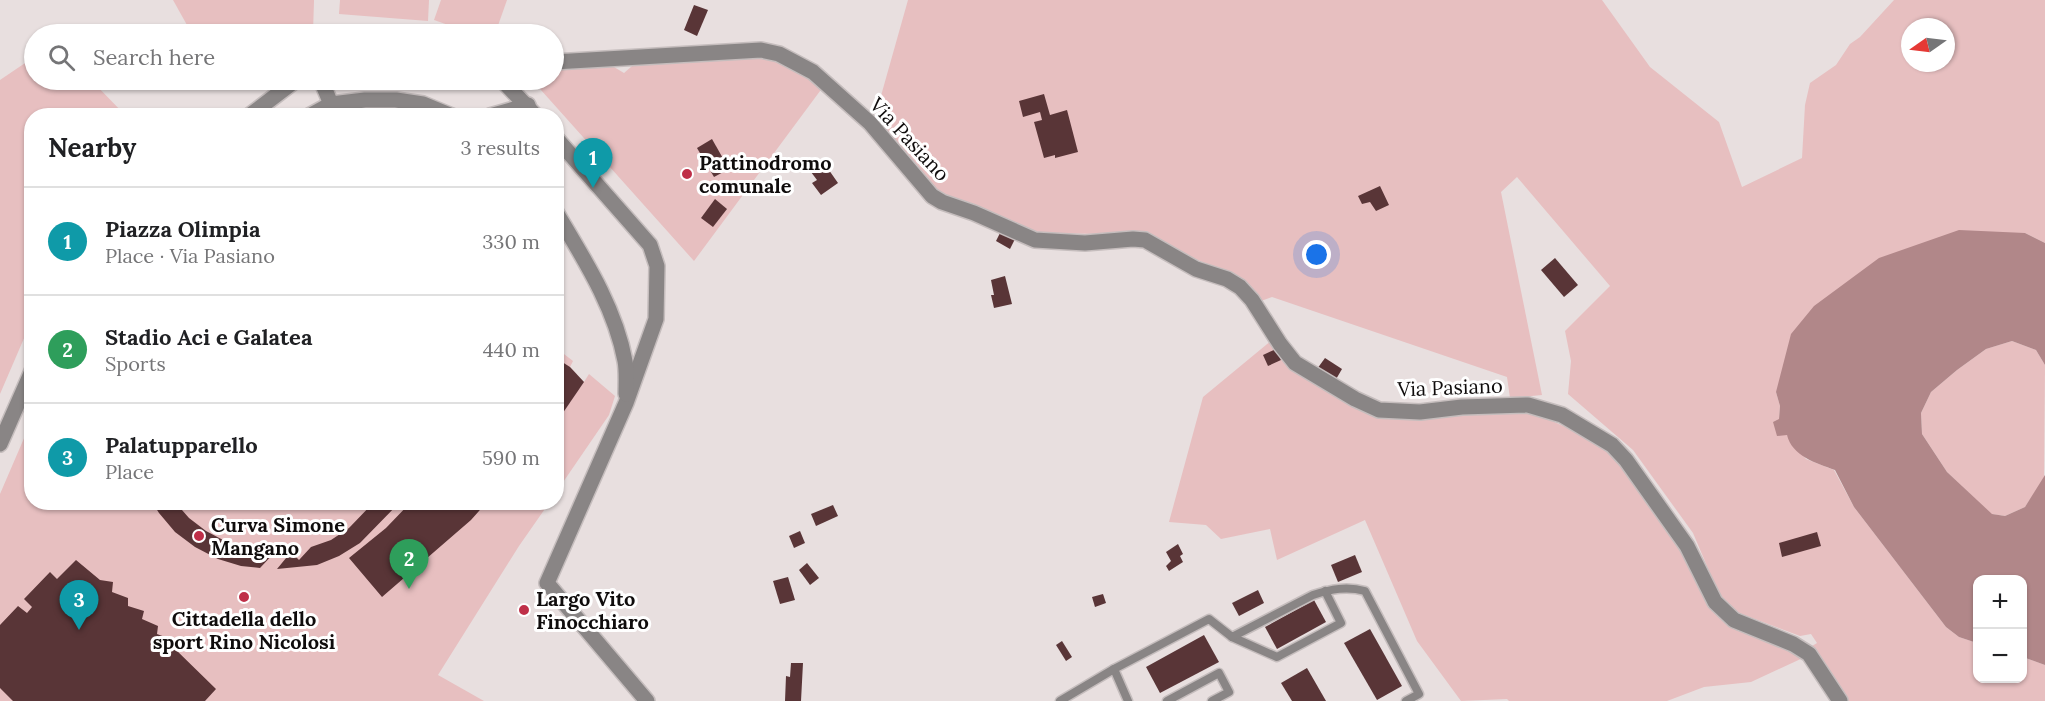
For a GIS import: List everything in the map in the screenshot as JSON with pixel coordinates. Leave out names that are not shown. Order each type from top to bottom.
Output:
[{"type":"street","name":"Via Pasiano","points":[[564,61],[761,50],[779,54],[813,72],[870,123],[932,196],[942,202],[974,213],[1035,240],[1085,243],[1146,240],[1196,269],[1227,279],[1240,287],[1252,300],[1295,363],[1379,410],[1420,412],[1462,407],[1528,405],[1562,416],[1612,445],[1626,460],[1687,546],[1714,602],[1734,620],[1793,644],[1809,654],[1840,701]]},
{"type":"street","points":[[259,108],[283,90]]},
{"type":"street","points":[[325,90],[331,104]]},
{"type":"street","points":[[512,90],[530,108]]},
{"type":"street","points":[[324,108],[331,104],[365,100],[396,100],[434,108]]},
{"type":"street","points":[[564,147],[650,245],[657,266],[657,319],[626,403],[547,583],[648,701]]},
{"type":"street","points":[[564,226],[603,295],[618,334],[625,363],[626,403]]},
{"type":"street","points":[[0,444],[24,389]]},
{"type":"lane","points":[[1232,637],[1313,595],[1351,587],[1365,591],[1419,694],[1406,701]]},
{"type":"lane","points":[[1060,701],[1113,669],[1209,619],[1232,637],[1277,657],[1341,623],[1325,591]]},
{"type":"lane","points":[[1113,669],[1128,701]]},
{"type":"lane","points":[[1167,701],[1219,673],[1229,692],[1212,701]]},
{"type":"shaded area","points":[[173,0],[314,0],[313,24],[186,24]]},
{"type":"shaded area","points":[[340,0],[429,0],[428,21],[339,14]]},
{"type":"shaded area","points":[[441,0],[507,0],[499,24],[445,24],[434,20]]},
{"type":"shaded area","points":[[908,0],[1602,0],[1650,67],[1719,122],[1742,187],[1802,158],[1805,105],[1810,83],[1836,65],[1850,44],[1860,37],[1894,0],[2045,0],[2045,243],[2025,233],[1776,392],[1780,406],[1779,419],[1787,435],[1806,459],[1834,470],[1854,507],[1946,627],[1959,637],[1973,642],[1973,683],[2027,683],[2027,658],[2045,665],[2045,701],[1847,701],[1812,646],[1817,643],[1811,634],[1800,636],[1734,611],[1721,599],[1693,533],[1633,450],[1568,394],[1571,361],[1565,331],[1610,286],[1517,177],[1501,192],[1542,395],[1510,398],[1507,377],[1272,297],[1261,301],[1240,278],[1177,251],[1147,231],[1105,234],[1041,233],[972,203],[949,198],[936,189],[875,117]]},
{"type":"shaded area","name":"Pattinodromo comunale","points":[[766,54],[780,58],[823,87],[694,261],[564,116],[564,108],[557,108],[541,90],[564,90],[564,66],[609,64],[624,73],[639,60]]},
{"type":"shaded area","points":[[24,64],[24,90],[101,90],[118,108],[24,108],[24,338],[0,394],[0,80]]},
{"type":"shaded area","points":[[1959,230],[2025,233],[2045,243],[2045,365],[2036,350],[2012,341],[1986,349],[1931,392],[1921,413],[1922,434],[1947,472],[1992,514],[2005,516],[2025,507],[2045,475],[2045,665],[2027,658],[2027,575],[1973,575],[1973,642],[1959,637],[1946,627],[1854,507],[1835,470],[1799,453],[1787,435],[1777,436],[1773,422],[1779,419],[1780,406],[1776,392],[1791,334],[1814,306],[1879,258]]},
{"type":"shaded area","points":[[1272,340],[1288,366],[1353,403],[1526,409],[1611,448],[1675,536],[1699,589],[1729,622],[1805,657],[1751,682],[1704,687],[1667,701],[1509,701],[1507,699],[1461,701],[1417,641],[1365,520],[1277,560],[1270,529],[1221,539],[1206,525],[1169,522],[1203,397]]},
{"type":"shaded area","points":[[2012,341],[2036,350],[2045,365],[2044,479],[2025,507],[2005,516],[1991,514],[1947,472],[1922,434],[1921,413],[1931,392],[1957,370],[1986,349]]},
{"type":"shaded area","points":[[564,354],[573,361],[570,367],[584,382],[589,374],[615,396],[609,415],[564,481]]},
{"type":"shaded area","name":"Cittadella dello sport Rino Nicolosi","points":[[24,438],[24,510],[544,510],[438,675],[484,701],[0,701],[0,494]]},
{"type":"building","points":[[694,5],[708,10],[697,36],[684,30]]},
{"type":"building","points":[[1044,94],[1050,115],[1067,110],[1078,152],[1055,158],[1055,155],[1044,158],[1034,122],[1042,120],[1040,112],[1023,117],[1019,101]]},
{"type":"building","points":[[712,139],[729,169],[714,177],[697,148]]},
{"type":"building","points":[[824,163],[838,183],[821,195],[812,183],[817,180],[811,172]]},
{"type":"building","points":[[1380,186],[1389,205],[1376,211],[1370,202],[1362,204],[1358,196]]},
{"type":"building","points":[[715,199],[727,209],[713,227],[701,218]]},
{"type":"building","points":[[1002,229],[1016,237],[1010,249],[996,241]]},
{"type":"building","points":[[1555,258],[1578,285],[1564,297],[1541,270]]},
{"type":"building","points":[[1005,276],[1012,304],[994,308],[991,280]]},
{"type":"building","points":[[1276,349],[1281,360],[1268,366],[1263,355]]},
{"type":"building","points":[[1325,358],[1342,369],[1335,381],[1317,369]]},
{"type":"building","points":[[564,363],[584,382],[564,411]]},
{"type":"building","points":[[833,505],[838,516],[816,526],[811,514]]},
{"type":"building","name":"Curva Simone Mangano","points":[[157,510],[182,510],[206,531],[225,541],[246,548],[277,550],[260,568],[241,566],[218,559],[195,547],[175,532]]},
{"type":"building","points":[[366,510],[392,510],[360,543],[339,556],[317,565],[277,569],[291,552],[299,560],[311,547],[331,540],[349,528]]},
{"type":"building","points":[[403,510],[480,510],[382,597],[349,558],[386,528]]},
{"type":"building","points":[[800,531],[805,543],[794,548],[789,536]]},
{"type":"building","points":[[1817,532],[1821,546],[1782,557],[1779,543]]},
{"type":"building","points":[[1178,544],[1183,554],[1180,556],[1183,562],[1169,571],[1166,566],[1171,561],[1166,552]]},
{"type":"building","points":[[1355,555],[1362,572],[1338,582],[1331,565]]},
{"type":"building","points":[[76,560],[100,580],[113,582],[112,592],[128,598],[128,606],[144,611],[142,619],[158,626],[157,634],[173,640],[173,647],[216,689],[205,701],[13,701],[0,688],[0,625],[18,606],[27,613],[32,607],[24,599],[50,572],[57,579]]},
{"type":"building","points":[[807,563],[819,578],[810,585],[799,570]]},
{"type":"building","points":[[788,577],[795,600],[780,604],[773,581]]},
{"type":"building","points":[[1258,590],[1264,603],[1239,616],[1232,603]]},
{"type":"building","points":[[1103,594],[1106,603],[1095,607],[1092,597]]},
{"type":"building","points":[[1314,600],[1326,622],[1277,649],[1265,627]]},
{"type":"building","points":[[1370,629],[1402,686],[1377,700],[1344,643]]},
{"type":"building","points":[[1204,635],[1219,662],[1160,693],[1146,667]]},
{"type":"building","points":[[1062,641],[1072,657],[1066,661],[1056,645]]},
{"type":"building","points":[[791,663],[803,663],[801,701],[785,701],[786,676],[790,677]]},
{"type":"building","points":[[1307,668],[1326,701],[1292,701],[1281,683]]},
{"type":"place","name":"Pattinodromo comunale","points":[[687,174]]},
{"type":"place","name":"Piazza Olimpia","points":[[593,188]]},
{"type":"place","name":"Curva Simone Mangano","points":[[199,536]]},
{"type":"place","name":"Stadio Aci e Galatea","points":[[409,589]]},
{"type":"place","name":"Cittadella dello sport Rino Nicolosi","points":[[244,597]]},
{"type":"place","name":"Largo Vito Finocchiaro","points":[[524,610]]},
{"type":"place","name":"Palatupparello","points":[[79,630]]}]
